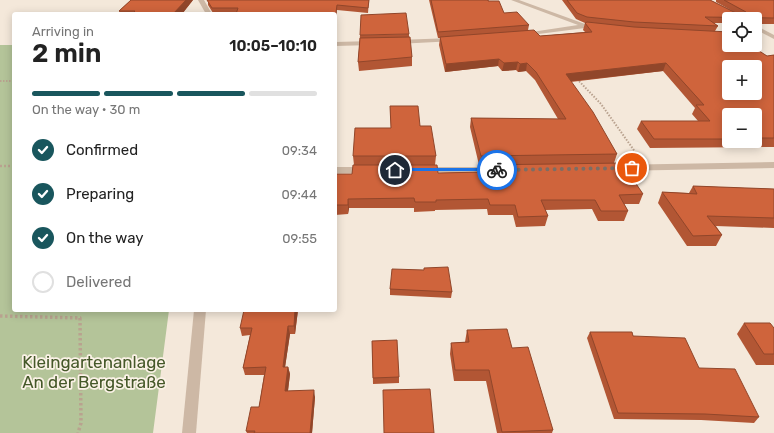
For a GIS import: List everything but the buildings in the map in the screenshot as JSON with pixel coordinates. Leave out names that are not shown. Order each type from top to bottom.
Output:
[{"type":"street","points":[[201,0],[208,12]]},
{"type":"street","points":[[514,0],[585,26]]},
{"type":"street","points":[[515,35],[585,26],[609,28]]},
{"type":"street","points":[[762,31],[773,37]]},
{"type":"street","points":[[762,36],[773,37]]},
{"type":"street","points":[[387,43],[463,39]]},
{"type":"street","points":[[337,44],[379,43]]},
{"type":"street","points":[[601,168],[774,165]]},
{"type":"street","points":[[337,170],[375,170]]},
{"type":"street","points":[[414,170],[508,170]]},
{"type":"street","points":[[188,433],[200,312]]},
{"type":"path","points":[[574,77],[586,86],[647,168]]},
{"type":"path","points":[[0,81],[12,81]]},
{"type":"path","points":[[0,166],[12,166]]},
{"type":"path","points":[[0,316],[80,318],[81,423],[78,433]]},
{"type":"green space","name":"Kleingartenanlage An der Bergstraße","points":[[0,45],[12,45],[12,312],[169,312],[153,433],[0,433]]},
{"type":"way so far","points":[[497,170],[632,168]]},
{"type":"route","points":[[395,170],[497,170]]}]
